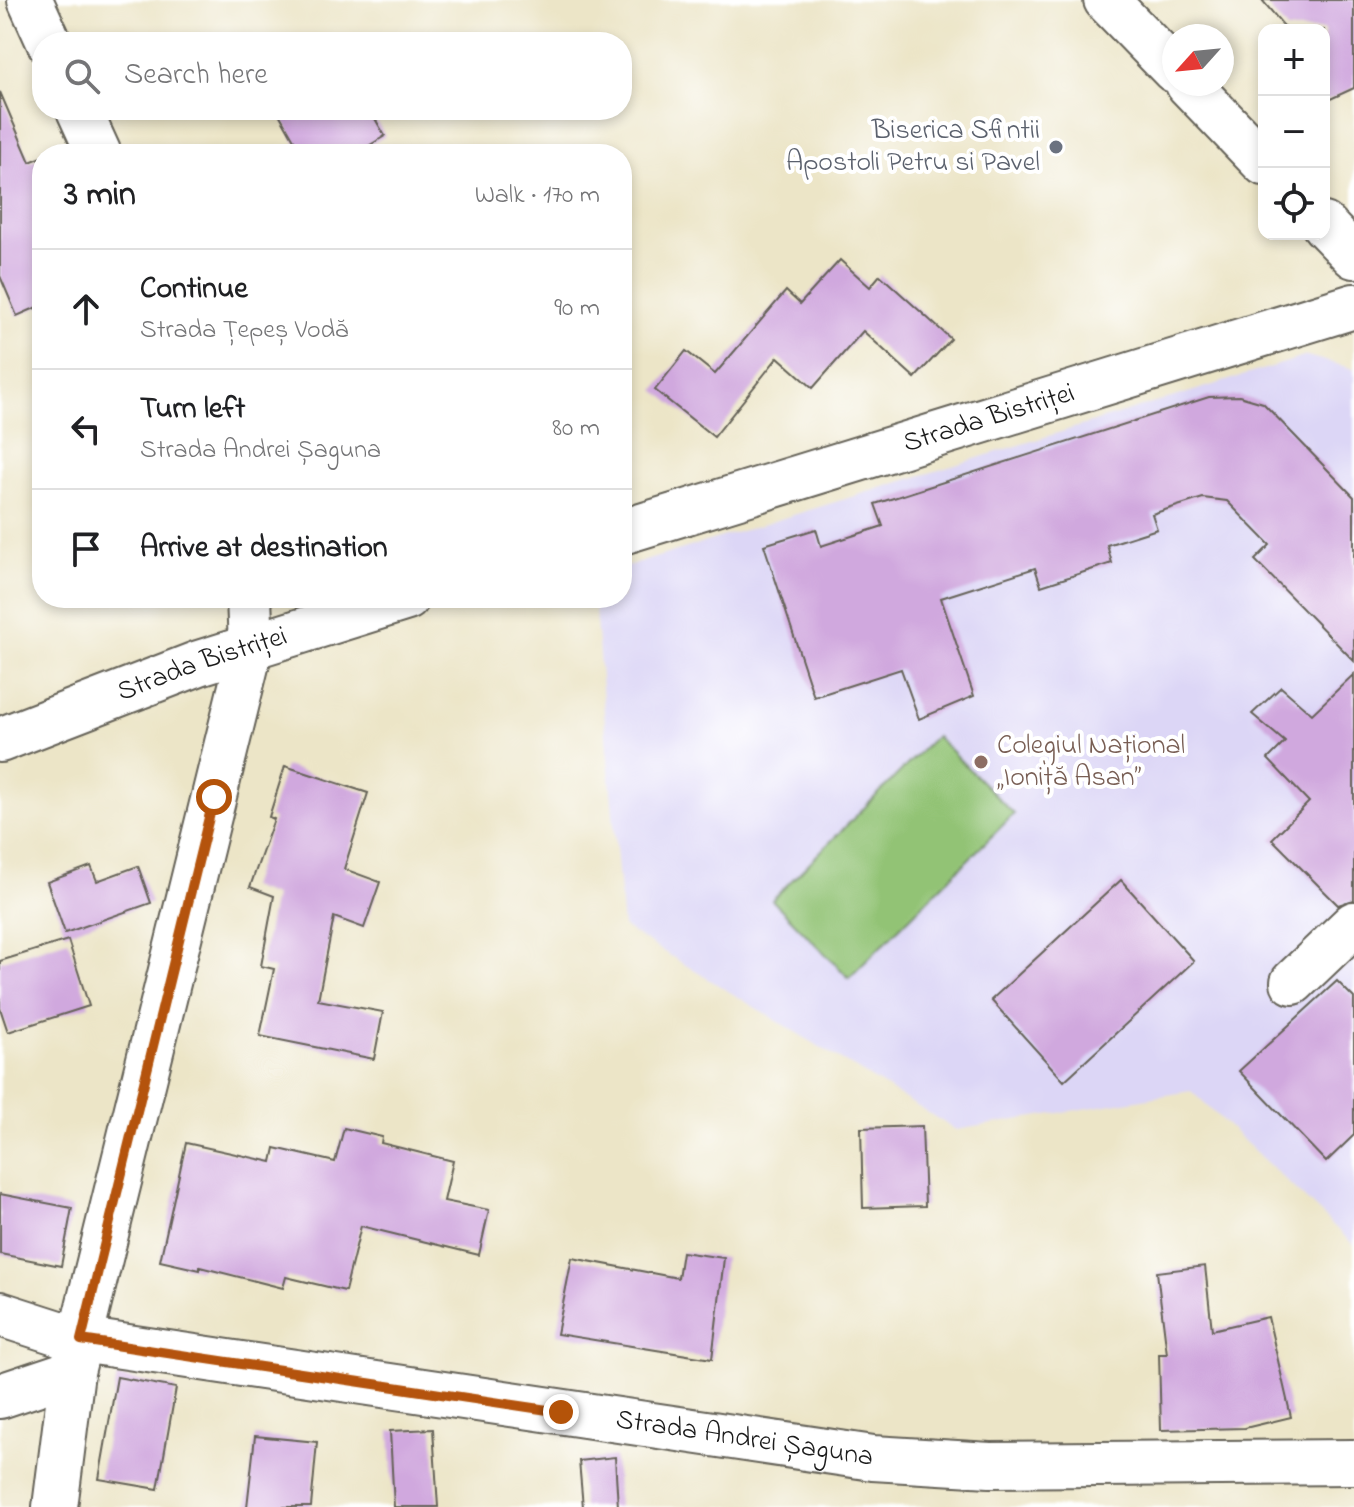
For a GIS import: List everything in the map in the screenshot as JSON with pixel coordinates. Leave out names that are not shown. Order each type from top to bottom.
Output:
[{"type":"street","points":[[30,0],[44,32]]},
{"type":"street","points":[[1106,0],[1162,58]]},
{"type":"street","points":[[1200,96],[1258,157]]},
{"type":"street","points":[[84,120],[94,144]]},
{"type":"street","points":[[1330,231],[1354,256]]},
{"type":"street","name":"Strada Bistriței","points":[[632,529],[1354,306]]},
{"type":"street","points":[[55,1507],[76,1356],[251,646],[249,608]]},
{"type":"street","name":"Strada Bistriței","points":[[0,740],[251,646],[374,608]]},
{"type":"street","points":[[1293,982],[1354,924]]},
{"type":"street","name":"Strada Andrei Șaguna","points":[[0,1314],[76,1356],[873,1458],[1020,1465],[1354,1462]]},
{"type":"street","points":[[0,1396],[76,1356]]},
{"type":"shaded area","name":"Colegiul Național „Ioniță Asan”","points":[[1307,356],[1354,369],[1354,1245],[1191,1091],[956,1130],[623,927],[595,608],[632,608],[632,565]]},
{"type":"green space","points":[[936,736],[1014,814],[849,978],[772,900]]},
{"type":"building","points":[[1262,0],[1354,0],[1354,88],[1330,99],[1330,24],[1282,24]]},
{"type":"building","points":[[0,92],[32,161],[32,309],[17,316],[0,276]]},
{"type":"building","points":[[283,120],[376,120],[385,136],[372,144],[296,144]]},
{"type":"building","points":[[840,260],[870,287],[880,275],[951,339],[915,378],[863,331],[813,388],[778,357],[714,437],[655,390],[686,351],[715,374],[786,291],[800,304]]},
{"type":"building","points":[[1239,396],[1263,403],[1354,497],[1354,661],[1255,560],[1270,545],[1227,501],[1203,498],[1152,514],[1157,529],[1107,545],[1112,563],[1041,586],[1035,568],[941,598],[974,696],[919,719],[901,669],[814,697],[764,545],[816,529],[821,546],[883,526],[875,504],[1209,397]]},
{"type":"building","points":[[1354,674],[1354,900],[1338,905],[1272,839],[1309,802],[1268,759],[1285,742],[1252,714],[1281,687],[1312,714]]},
{"type":"building","points":[[285,766],[368,793],[344,869],[380,882],[364,928],[334,917],[318,1000],[383,1012],[374,1059],[260,1036],[274,969],[261,966],[274,896],[250,887],[274,819],[269,817]]},
{"type":"building","points":[[91,866],[97,881],[138,866],[151,903],[65,933],[47,882]]},
{"type":"building","points":[[1121,880],[1194,961],[1064,1081],[991,1000]]},
{"type":"building","points":[[68,940],[89,1006],[8,1032],[0,1008],[0,961]]},
{"type":"building","points":[[1337,981],[1354,998],[1354,1135],[1326,1162],[1239,1071]]},
{"type":"building","points":[[922,1126],[925,1206],[863,1208],[861,1128]]},
{"type":"building","points":[[344,1128],[382,1137],[381,1143],[453,1161],[444,1201],[489,1210],[479,1255],[361,1226],[345,1291],[286,1277],[283,1288],[200,1267],[200,1270],[160,1261],[186,1143],[272,1162],[275,1148],[335,1162]]},
{"type":"building","points":[[0,1194],[72,1208],[61,1266],[0,1254]]},
{"type":"building","points":[[682,1252],[724,1258],[712,1359],[557,1334],[572,1258],[678,1278]]},
{"type":"building","points":[[1205,1266],[1212,1330],[1268,1317],[1291,1417],[1245,1428],[1161,1430],[1159,1354],[1167,1354],[1157,1272]]},
{"type":"building","points":[[117,1377],[176,1388],[158,1489],[99,1479]]},
{"type":"building","points":[[433,1429],[438,1507],[394,1507],[390,1431]]},
{"type":"building","points":[[255,1436],[317,1442],[311,1507],[247,1507]]},
{"type":"building","points":[[615,1457],[618,1507],[583,1507],[579,1461]]},
{"type":"place","name":"Biserica Sfintii Apostoli Petru si Pavel","points":[[1056,147]]},
{"type":"place","name":"Colegiul Național „Ioniță Asan”","points":[[981,762]]},
{"type":"route","points":[[214,797],[81,1340],[561,1412]]}]
